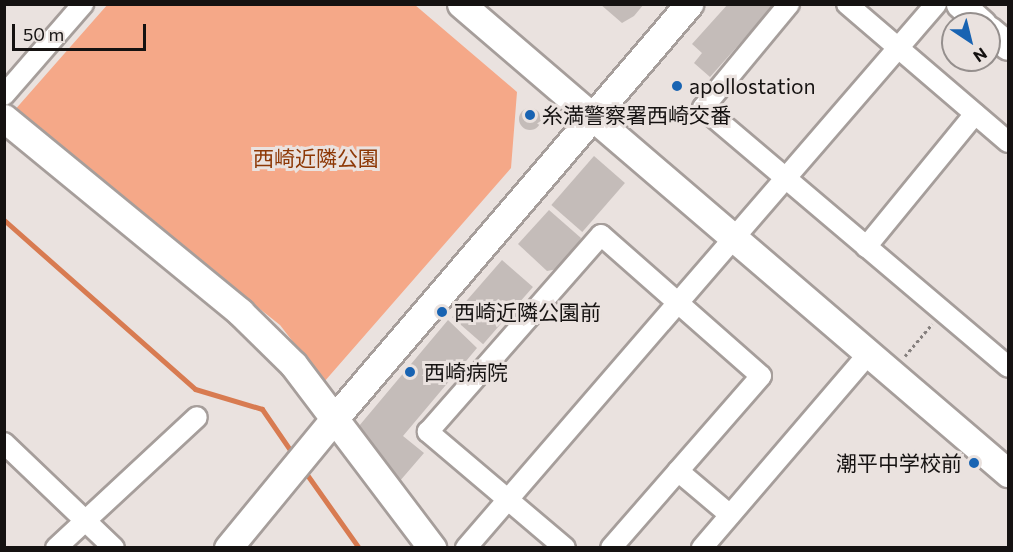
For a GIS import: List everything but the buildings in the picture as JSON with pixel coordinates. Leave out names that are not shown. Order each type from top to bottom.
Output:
[{"type":"street","points":[[4,95],[83,4]]},
{"type":"street","points":[[461,4],[1008,473]]},
{"type":"street","points":[[228,548],[333,420],[689,4]]},
{"type":"street","points":[[789,4],[703,108],[1008,367]]},
{"type":"street","points":[[848,4],[1008,142]]},
{"type":"street","points":[[466,548],[936,4]]},
{"type":"street","points":[[866,247],[975,114]]},
{"type":"street","points":[[4,118],[240,312],[293,364],[333,420],[432,548]]},
{"type":"street","points":[[565,548],[428,432],[600,235],[761,376],[612,548]]},
{"type":"street","points":[[702,548],[869,353]]},
{"type":"street","points":[[56,548],[196,417]]},
{"type":"street","points":[[4,443],[84,521],[95,527],[114,548]]},
{"type":"street","points":[[678,471],[730,515]]},
{"type":"path","points":[[902,360],[943,312]]},
{"type":"green space","name":"西崎近隣公園","points":[[108,4],[415,5],[517,92],[511,168],[324,382],[280,325],[13,112]]},
{"type":"waterway","points":[[4,220],[195,389],[262,409],[295,457]]},
{"type":"waterway","points":[[303,469],[359,548]]},
{"type":"place","name":"apollostation","points":[[677,86]]},
{"type":"place","name":"糸満警察署西崎交番","points":[[530,115]]},
{"type":"place","name":"西崎近隣公園前","points":[[442,312]]},
{"type":"place","name":"西崎病院","points":[[410,372]]},
{"type":"place","name":"潮平中学校前","points":[[974,463]]}]
